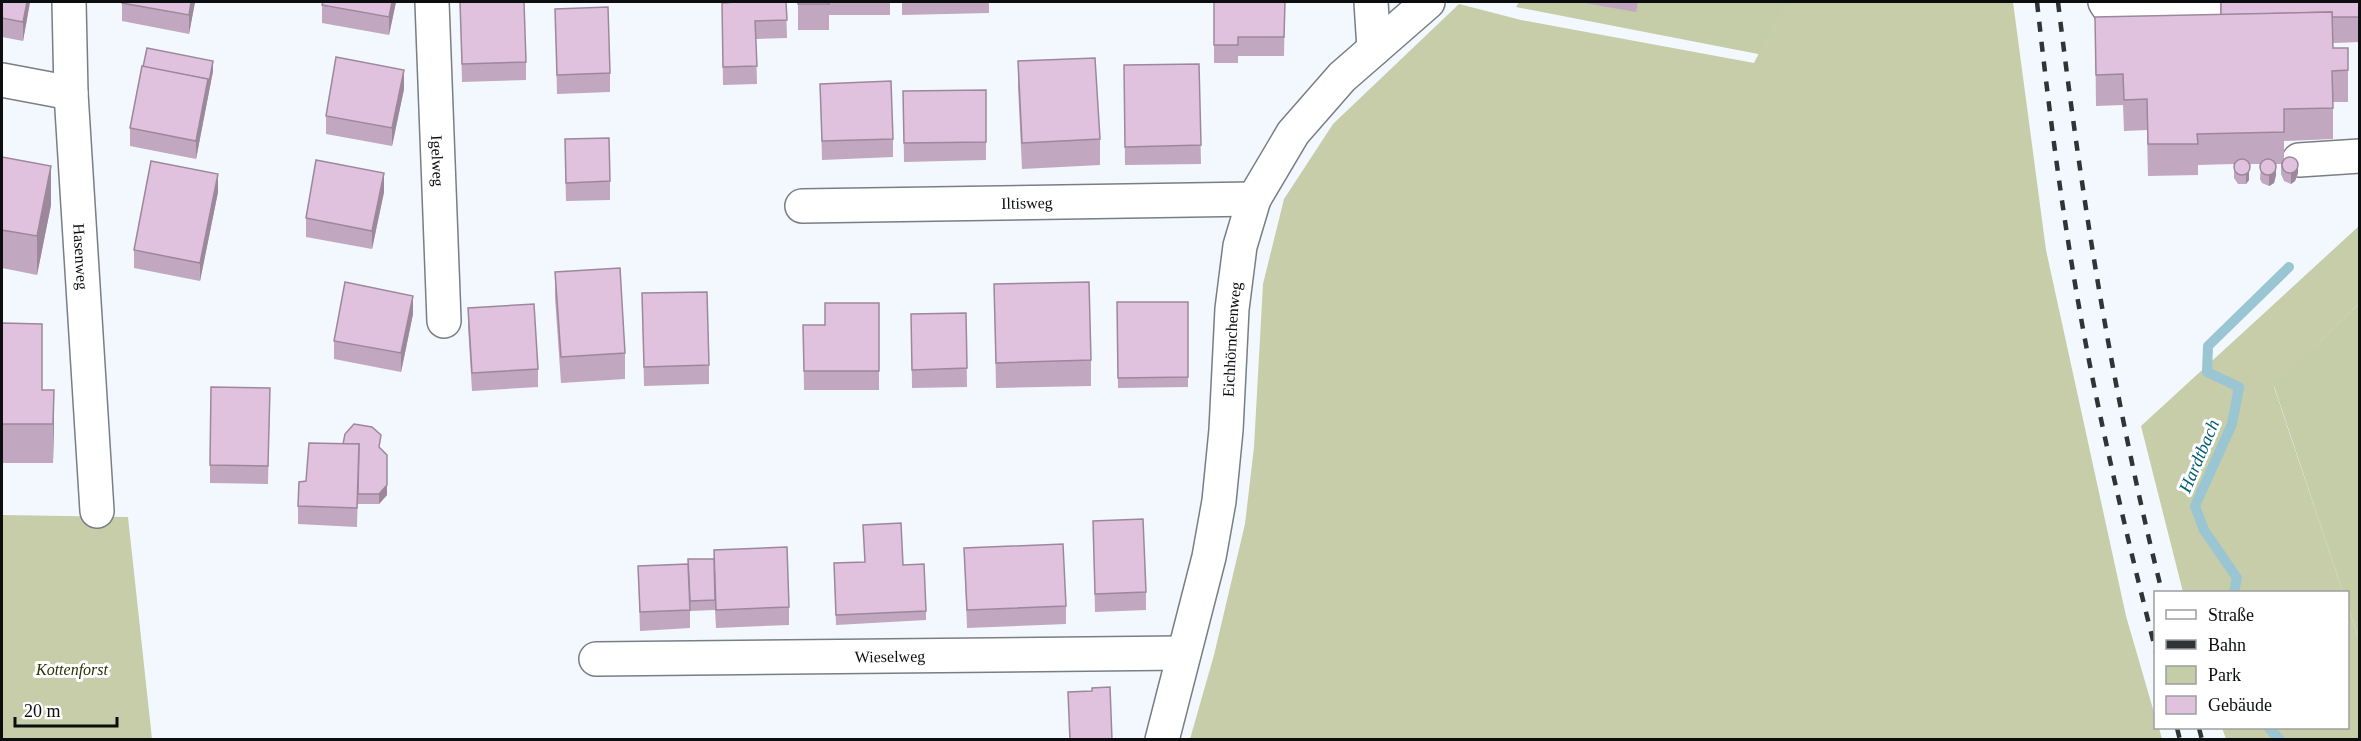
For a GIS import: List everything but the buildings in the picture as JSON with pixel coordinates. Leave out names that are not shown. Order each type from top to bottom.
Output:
[{"type":"street","name":"Hasenweg","points":[[69,2],[71,93],[97,511]]},
{"type":"street","name":"Igelweg","points":[[432,2],[444,321]]},
{"type":"street","points":[[1371,2],[1374,49]]},
{"type":"street","name":"Eichhörnchenweg","points":[[1162,740],[1209,557],[1220,501],[1232,309],[1240,246],[1254,200],[1293,133],[1342,77],[1428,2]]},
{"type":"street","points":[[2105,2],[2109,8],[2126,19],[2220,13]]},
{"type":"street","points":[[2,80],[71,93]]},
{"type":"street","points":[[2299,160],[2360,156]]},
{"type":"street","name":"Iltisweg","points":[[802,206],[1254,200]]},
{"type":"street","name":"Wieselweg","points":[[596,659],[1183,653]]},
{"type":"green space","points":[[1519,2],[1924,2],[1934,88],[1516,7]]},
{"type":"green space","points":[[1785,2],[2013,2],[2046,250],[2126,616],[2154,713],[2154,729],[2159,729],[2162,739],[1190,739],[1214,655],[1245,524],[1254,447],[1263,284],[1284,199],[1333,124],[1459,4],[1521,20],[1754,63]]},
{"type":"green space","points":[[2359,226],[2359,304],[2274,387],[2343,591],[2183,591],[2141,426]]},
{"type":"green space","points":[[2359,304],[2359,640],[2349,608],[2349,591],[2343,591],[2274,386]]},
{"type":"green space","name":"Kottenforst","points":[[2,515],[128,517],[152,739],[2,740]]},
{"type":"green space","points":[[2349,608],[2359,640],[2359,739],[2226,739],[2222,729],[2349,729]]},
{"type":"waterway","name":"Hardtbach","points":[[2234,591],[2237,578],[2204,530],[2195,506],[2232,424],[2239,387],[2207,372],[2208,346],[2289,267]]},
{"type":"waterway","name":"Hardtbach","points":[[2270,729],[2280,740]]},
{"type":"railway","points":[[2037,2],[2057,166],[2083,329],[2117,491],[2154,644]]},
{"type":"railway","points":[[2058,2],[2077,151],[2114,373],[2128,446],[2162,591]]},
{"type":"railway","points":[[2177,729],[2180,740]]},
{"type":"railway","points":[[2199,729],[2202,740]]}]
